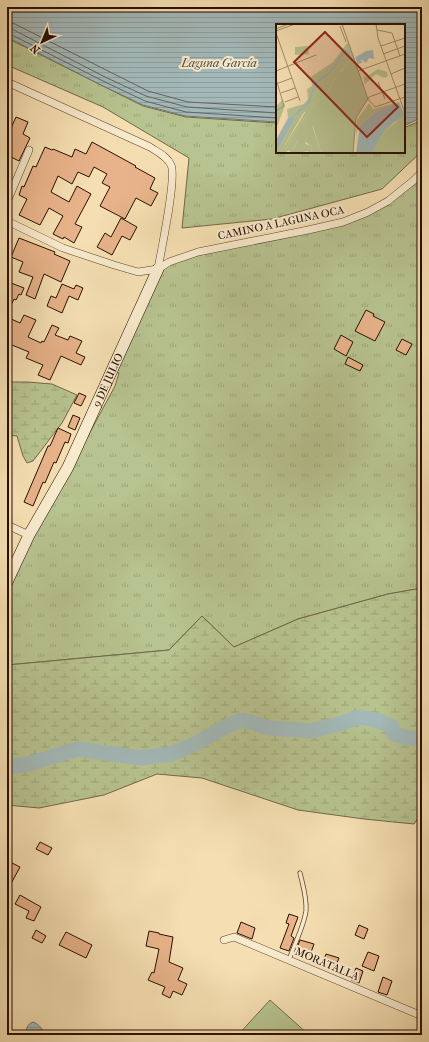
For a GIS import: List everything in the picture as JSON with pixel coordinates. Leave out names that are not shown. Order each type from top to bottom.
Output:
[{"type":"main road","name":"9 DE JULIO","points":[[7,582],[29,535],[68,467],[158,269]]},
{"type":"street","name":"9 DE JULIO","points":[[7,82],[150,147],[163,155],[171,165],[172,182],[158,269]]},
{"type":"street","points":[[7,202],[29,150]]},
{"type":"street","name":"CAMINO A LAGUNA OCA","points":[[7,221],[63,248],[138,272],[158,269],[169,262],[198,252],[344,222],[368,212],[388,201],[422,172]]},
{"type":"street","points":[[7,525],[29,535]]},
{"type":"street","name":"MORATALLA","points":[[224,940],[234,936],[422,1016]]},
{"type":"lane","points":[[289,960],[306,912],[305,894],[300,873]]},
{"type":"green space","points":[[7,38],[143,106],[186,117],[276,123],[276,153],[405,153],[405,128],[422,120],[422,151],[382,189],[272,219],[182,228],[189,158],[103,107],[7,65]]},
{"type":"green space","points":[[422,172],[422,588],[388,594],[298,619],[234,647],[202,616],[169,650],[7,665],[7,582],[35,534],[115,386],[119,373],[112,371],[158,269],[169,262],[308,230],[368,212]]},
{"type":"green space","points":[[7,383],[52,384],[77,395],[62,423],[33,461],[27,463],[23,456],[17,436],[7,435]]},
{"type":"green space","points":[[422,588],[422,813],[414,824],[298,810],[202,778],[157,774],[104,795],[39,808],[7,805],[7,665],[169,650],[202,616],[234,647],[298,619],[388,594]]},
{"type":"green space","points":[[270,1000],[309,1035],[238,1035]]},
{"type":"water","name":"Laguna García","points":[[7,7],[422,7],[422,117],[405,126],[405,24],[276,24],[276,122],[185,116],[143,105],[7,37]]},
{"type":"water","points":[[33,1022],[48,1035],[26,1035],[27,1027]]},
{"type":"building","points":[[16,117],[28,122],[23,134],[30,138],[19,161],[7,155],[7,137]]},
{"type":"building","points":[[92,142],[155,178],[150,189],[158,193],[151,206],[136,198],[125,219],[100,206],[110,187],[102,183],[107,174],[94,167],[89,177],[78,172],[72,184],[58,176],[51,192],[69,202],[77,186],[91,194],[75,224],[82,227],[74,243],[64,237],[63,239],[53,234],[63,216],[49,208],[40,225],[19,215],[27,199],[19,195],[22,186],[24,187],[33,166],[36,167],[45,147],[72,157],[75,149],[86,154]]},
{"type":"building","points":[[121,218],[137,227],[130,240],[122,236],[112,255],[97,247],[105,233],[111,237]]},
{"type":"building","points":[[19,238],[55,252],[54,254],[70,261],[61,282],[44,274],[35,299],[26,295],[33,277],[19,272],[23,262],[11,257]]},
{"type":"building","points":[[11,283],[24,288],[21,295],[19,294],[16,300],[14,299],[7,314],[7,288],[9,289]]},
{"type":"building","points":[[62,284],[74,289],[76,285],[83,288],[78,300],[69,296],[62,313],[47,306],[51,296],[56,298]]},
{"type":"building","points":[[366,310],[374,314],[373,316],[385,322],[375,341],[355,331]]},
{"type":"building","points":[[24,315],[36,320],[28,337],[41,343],[42,341],[44,342],[52,325],[59,328],[55,335],[68,340],[70,336],[82,341],[76,353],[85,357],[81,365],[61,356],[50,380],[38,375],[43,365],[26,358],[29,352],[7,343],[7,317],[20,323]]},
{"type":"building","points":[[341,335],[353,342],[346,356],[334,349]]},
{"type":"building","points":[[402,339],[412,344],[406,355],[396,350]]},
{"type":"building","points":[[348,357],[363,365],[360,371],[345,364]]},
{"type":"building","points":[[79,393],[86,396],[81,406],[74,403]]},
{"type":"building","points":[[73,415],[80,418],[75,430],[68,427]]},
{"type":"building","points":[[58,428],[71,434],[68,443],[65,442],[56,463],[54,462],[45,483],[43,482],[33,506],[24,502],[48,446],[50,446]]},
{"type":"building","points":[[40,842],[52,848],[48,855],[36,849]]},
{"type":"building","points":[[10,862],[20,867],[7,891],[7,867]]},
{"type":"building","points":[[20,895],[41,907],[34,921],[26,918],[29,911],[15,904]]},
{"type":"building","points":[[289,914],[298,917],[291,936],[294,938],[289,951],[280,948],[289,924],[286,923]]},
{"type":"building","points":[[241,922],[255,928],[252,939],[237,933]]},
{"type":"building","points":[[359,925],[368,929],[364,939],[355,935]]},
{"type":"building","points":[[36,930],[46,936],[42,943],[32,938]]},
{"type":"building","points":[[149,931],[173,937],[169,962],[183,968],[178,980],[187,984],[182,995],[173,991],[170,998],[162,994],[165,987],[148,980],[152,972],[154,973],[159,949],[146,946]]},
{"type":"building","points":[[66,932],[92,945],[86,958],[59,945]]},
{"type":"building","points":[[300,940],[314,944],[310,955],[296,950]]},
{"type":"building","points":[[368,952],[379,956],[374,971],[362,966]]},
{"type":"building","points":[[326,954],[339,958],[334,970],[322,965]]},
{"type":"building","points":[[356,968],[363,971],[359,983],[351,980]]},
{"type":"building","points":[[383,977],[392,981],[387,995],[378,992]]},
{"type":"waterway","points":[[7,767],[28,764],[78,749],[140,758],[171,754],[193,745],[229,725],[243,720],[269,728],[311,731],[360,717],[379,721],[392,727],[393,733],[404,737],[415,738],[422,736]]}]
